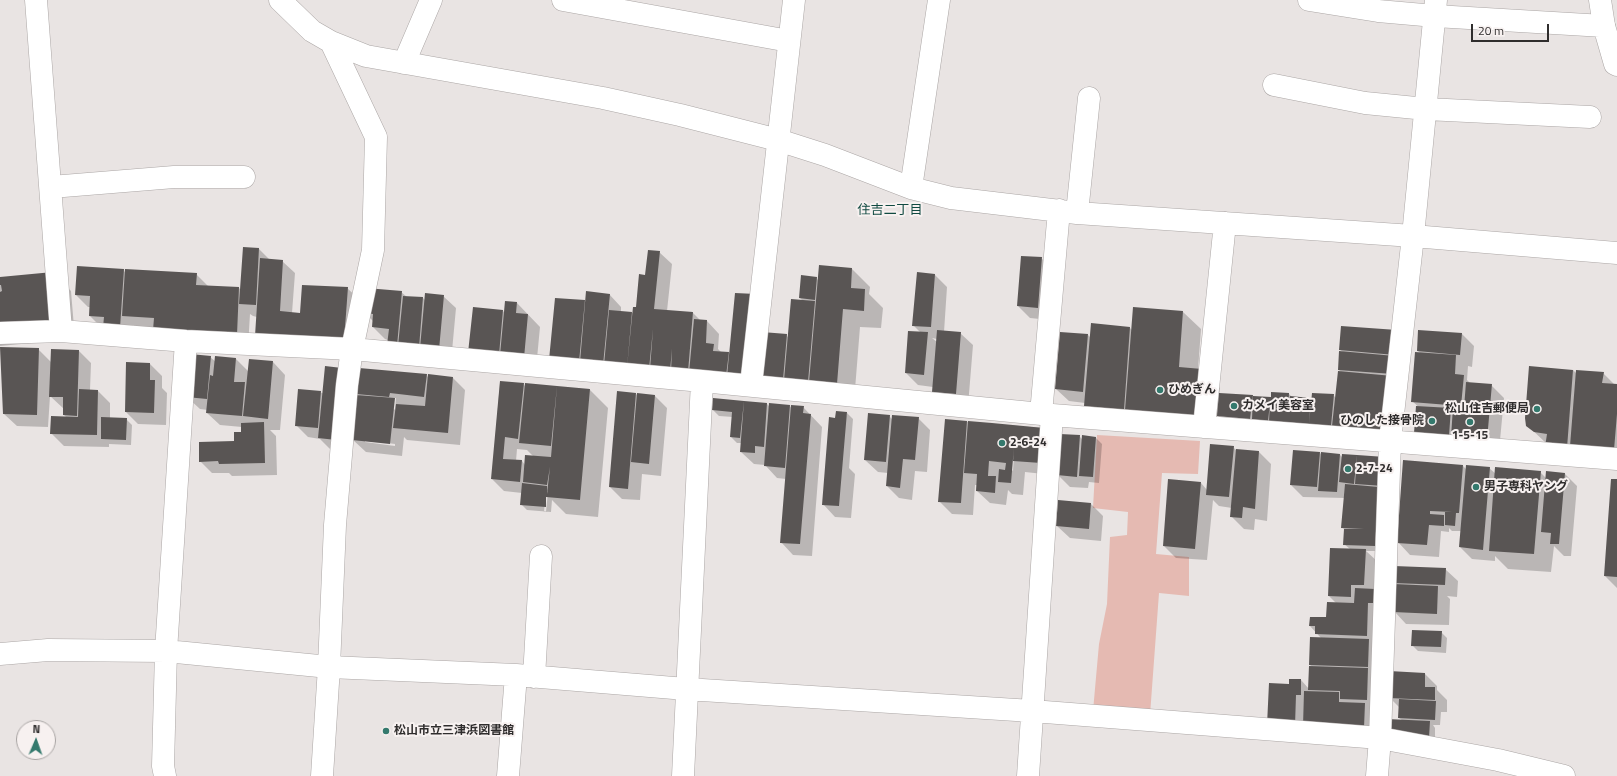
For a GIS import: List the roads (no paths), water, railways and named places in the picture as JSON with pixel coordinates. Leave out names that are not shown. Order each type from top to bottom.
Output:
[{"type":"street","points":[[36,0],[61,331]]},
{"type":"street","points":[[280,0],[312,31],[332,42],[366,56],[603,98],[680,114],[778,140],[825,155],[911,188],[951,198],[1068,211],[1413,236],[1617,253]]},
{"type":"street","points":[[404,62],[431,0]]},
{"type":"street","points":[[563,0],[789,40]]},
{"type":"street","points":[[751,385],[794,0]]},
{"type":"street","points":[[911,188],[939,0]]},
{"type":"street","points":[[1312,0],[1378,10],[1435,8],[1604,26]]},
{"type":"street","points":[[1600,0],[1604,26],[1615,64],[1617,65]]},
{"type":"street","points":[[1377,776],[1380,738],[1390,441],[1413,236],[1435,8]]},
{"type":"street","points":[[322,776],[329,667],[335,526],[347,385],[352,349],[372,250],[376,137],[332,42]]},
{"type":"street","points":[[1274,85],[1365,103],[1426,109],[1590,117]]},
{"type":"street","points":[[1028,776],[1046,415],[1068,211],[1089,98]]},
{"type":"street","points":[[51,187],[174,177],[244,177]]},
{"type":"street","points":[[1204,427],[1224,222]]},
{"type":"street","points":[[0,333],[61,331],[186,340],[352,349],[751,385],[1046,415],[1617,459]]},
{"type":"street","points":[[165,776],[166,651],[186,340]]},
{"type":"street","points":[[683,776],[702,381]]},
{"type":"street","points":[[508,776],[525,676],[541,556]]},
{"type":"street","points":[[0,654],[48,650],[166,651],[329,667],[525,676],[686,689],[1032,711],[1380,738],[1498,760],[1564,776]]},
{"type":"place","name":"ひめぎん","points":[[1160,390]]},
{"type":"place","name":"カメイ美容室","points":[[1234,406]]},
{"type":"place","name":"松山住吉郵便局","points":[[1537,409]]},
{"type":"place","name":"ひのした接骨院","points":[[1432,421]]},
{"type":"place","name":"1-5-15","points":[[1470,422]]},
{"type":"place","name":"2-6-24","points":[[1002,443]]},
{"type":"place","name":"2-7-24","points":[[1348,469]]},
{"type":"place","name":"男子専科ヤング","points":[[1476,487]]},
{"type":"place","name":"松山市立三津浜図書館","points":[[386,731]]},
{"type":"district","name":"住吉二丁目","points":[[890,211]]}]
